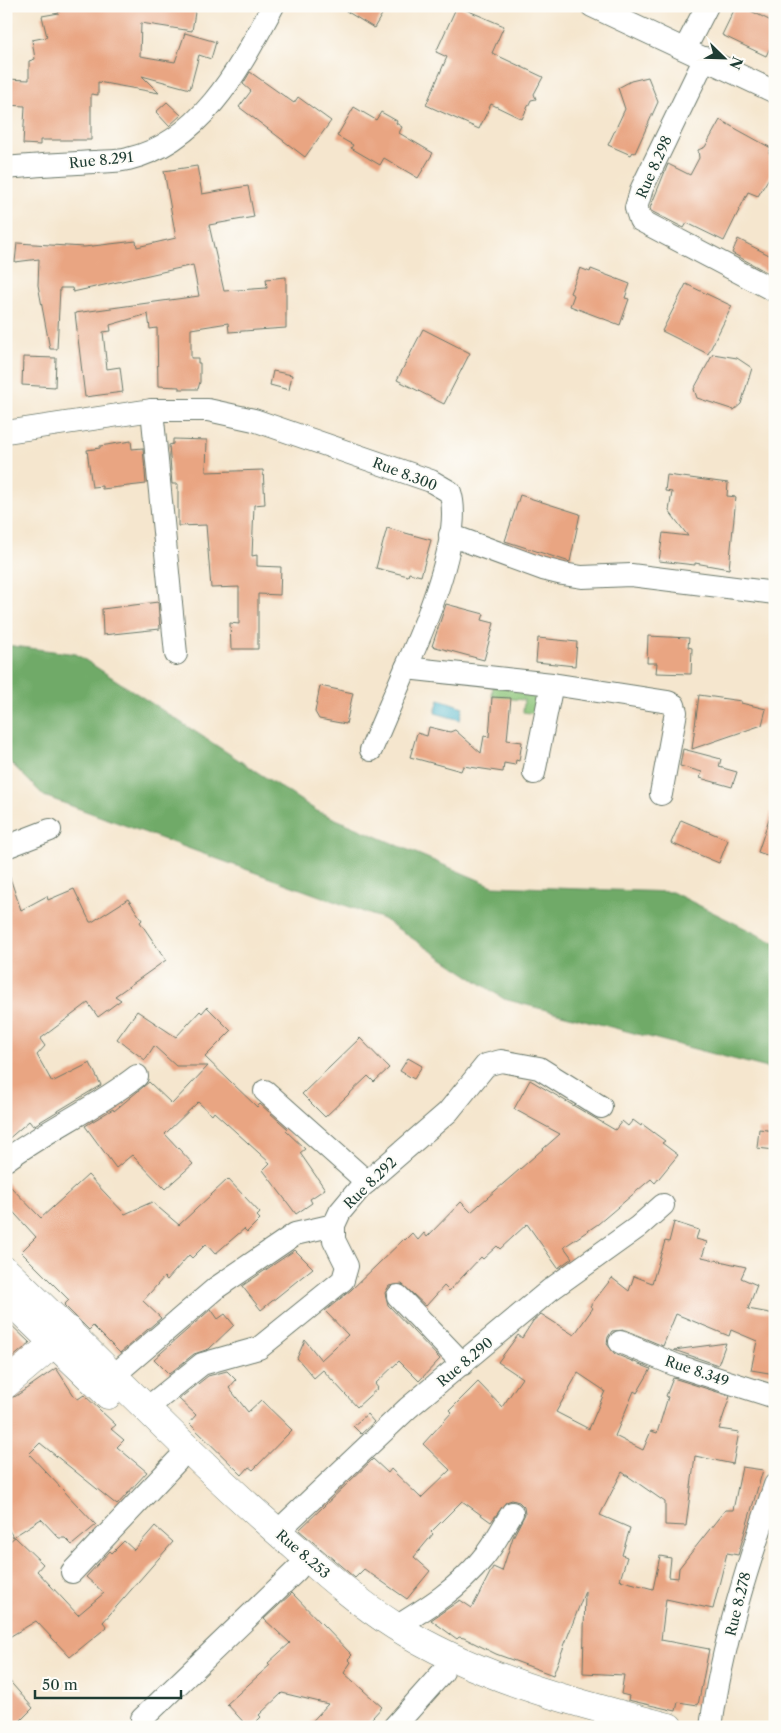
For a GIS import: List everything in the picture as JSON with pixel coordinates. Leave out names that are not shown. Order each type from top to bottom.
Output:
[{"type":"main road","name":"Rue 8.253","points":[[6,1271],[62,1337],[177,1461],[247,1528],[360,1621],[443,1672],[536,1704],[620,1727]]},
{"type":"main road","name":"Rue 8.253","points":[[6,1297],[114,1376],[277,1532],[362,1603],[396,1627],[455,1658],[508,1680],[669,1727]]},
{"type":"main road","points":[[6,1384],[62,1337]]},
{"type":"street","name":"Rue 8.291","points":[[6,168],[127,160],[151,152],[175,139],[217,98],[236,71],[273,6]]},
{"type":"street","points":[[592,6],[775,92]]},
{"type":"street","name":"Rue 8.298","points":[[707,6],[695,54],[642,188],[636,208],[640,220],[775,291]]},
{"type":"street","points":[[152,410],[176,654]]},
{"type":"street","name":"Rue 8.300","points":[[6,432],[152,410],[208,410],[254,420],[431,481],[450,492],[454,504],[450,535],[440,582],[421,634],[371,750]]},
{"type":"street","points":[[450,535],[542,569],[564,574],[582,577],[631,575],[775,593]]},
{"type":"street","points":[[406,668],[552,684],[668,702],[674,705],[676,712],[662,794]]},
{"type":"street","points":[[534,773],[552,684]]},
{"type":"street","points":[[6,848],[50,830]]},
{"type":"street","name":"Rue 8.292","points":[[334,1225],[340,1212],[368,1182],[448,1112],[486,1065],[501,1061],[539,1068],[601,1107]]},
{"type":"street","points":[[6,1160],[26,1145],[111,1096],[137,1076]]},
{"type":"street","points":[[265,1091],[368,1182]]},
{"type":"street","name":"Rue 8.290","points":[[277,1532],[408,1408],[550,1290],[638,1227],[663,1205]]},
{"type":"street","points":[[114,1376],[216,1288],[294,1234],[334,1225],[334,1240],[347,1266],[343,1280],[259,1348],[202,1364],[147,1408]]},
{"type":"street","points":[[398,1296],[463,1364]]},
{"type":"street","name":"Rue 8.349","points":[[620,1342],[678,1366],[775,1397]]},
{"type":"street","points":[[72,1572],[177,1461]]},
{"type":"street","name":"Rue 8.278","points":[[711,1727],[722,1662],[744,1581],[775,1485]]},
{"type":"street","points":[[396,1627],[430,1606],[460,1582],[482,1559],[512,1513]]},
{"type":"street","points":[[142,1719],[298,1570]]},
{"type":"street","points":[[394,1727],[443,1672]]},
{"type":"green space","points":[[6,645],[76,654],[317,811],[493,886],[672,892],[775,943],[775,1070],[504,999],[383,919],[44,796],[6,758]]},
{"type":"green space","points":[[493,686],[546,691],[544,715],[523,712],[524,700],[492,697]]},
{"type":"water","points":[[439,699],[463,707],[460,720],[435,713]]},
{"type":"building","points":[[57,6],[196,6],[192,31],[141,23],[140,56],[175,62],[185,33],[216,42],[211,59],[199,55],[190,89],[142,76],[159,93],[98,82],[98,95],[91,94],[91,140],[40,140],[40,145],[23,144],[25,106],[6,105],[6,79],[29,80],[29,61],[35,59],[32,40],[47,37],[42,16],[59,13]]},
{"type":"building","points":[[338,6],[387,6],[374,28]]},
{"type":"building","points":[[457,6],[504,26],[492,53],[543,77],[534,94],[536,99],[531,100],[522,119],[491,104],[479,129],[426,105],[447,57],[436,52]]},
{"type":"building","points":[[736,6],[741,6],[775,23],[775,38],[766,56],[722,35]]},
{"type":"building","points":[[250,72],[294,103],[298,97],[331,121],[305,157],[239,107],[251,91],[243,84]]},
{"type":"building","points":[[648,77],[658,102],[635,153],[633,152],[631,155],[608,145],[625,109],[618,88],[631,81]]},
{"type":"building","points":[[167,102],[181,115],[169,126],[156,112]]},
{"type":"building","points":[[354,107],[376,120],[381,112],[397,121],[396,123],[402,127],[399,133],[433,153],[418,178],[384,158],[380,165],[351,148],[353,145],[337,136]]},
{"type":"building","points":[[720,120],[771,148],[769,153],[775,156],[775,168],[758,196],[748,192],[724,241],[687,223],[684,228],[651,211],[650,208],[668,164],[690,175],[699,158],[698,150],[705,147]]},
{"type":"building","points":[[197,166],[202,194],[248,186],[254,217],[209,225],[224,291],[267,288],[266,279],[286,277],[286,328],[229,332],[228,323],[191,329],[191,358],[198,358],[198,363],[200,363],[200,382],[198,389],[179,389],[179,387],[158,386],[157,328],[150,329],[148,314],[110,325],[111,331],[103,332],[107,369],[120,367],[123,392],[85,397],[75,313],[199,296],[193,265],[73,292],[72,288],[60,288],[57,349],[50,349],[38,285],[39,259],[15,262],[17,243],[84,247],[136,241],[137,247],[176,238],[164,171]]},
{"type":"building","points":[[738,239],[775,258],[775,266],[770,274],[732,253]]},
{"type":"building","points":[[580,268],[590,272],[591,269],[630,284],[625,298],[629,299],[620,325],[570,306],[574,295],[570,293]]},
{"type":"building","points":[[686,284],[732,306],[708,354],[662,331]]},
{"type":"building","points":[[423,329],[470,353],[444,404],[397,380]]},
{"type":"building","points":[[713,354],[737,358],[752,368],[741,404],[734,410],[697,398],[694,389]]},
{"type":"building","points":[[23,357],[56,358],[55,387],[22,385]]},
{"type":"building","points":[[273,371],[292,375],[289,390],[270,385]]},
{"type":"building","points":[[173,439],[207,440],[206,472],[263,470],[265,504],[254,505],[252,556],[257,555],[257,566],[281,567],[280,595],[258,594],[258,649],[231,649],[230,623],[239,624],[239,587],[211,588],[206,525],[178,526],[178,484],[172,484],[169,445],[173,444]]},
{"type":"building","points":[[131,441],[132,449],[143,448],[146,484],[102,489],[102,486],[92,487],[87,450]]},
{"type":"building","points":[[667,475],[728,483],[727,496],[736,497],[729,569],[695,563],[695,565],[659,561],[663,533],[688,536],[669,511],[672,492],[665,491]]},
{"type":"building","points":[[520,495],[580,514],[570,562],[505,541]]},
{"type":"building","points":[[387,528],[431,540],[421,576],[409,573],[408,576],[376,568]]},
{"type":"building","points":[[158,602],[160,629],[103,635],[102,609]]},
{"type":"building","points":[[446,604],[484,614],[482,620],[494,623],[484,660],[432,646]]},
{"type":"building","points":[[648,636],[689,638],[688,647],[692,648],[691,674],[656,673],[657,663],[647,663]]},
{"type":"building","points":[[538,638],[577,642],[575,666],[536,662]]},
{"type":"building","points":[[320,686],[353,693],[346,724],[319,719],[315,712]]},
{"type":"building","points":[[699,695],[741,701],[741,703],[766,709],[762,725],[692,749]]},
{"type":"building","points":[[492,697],[511,698],[507,740],[522,742],[519,761],[516,760],[515,765],[504,763],[503,772],[463,766],[461,771],[410,757],[417,733],[427,736],[429,727],[450,732],[455,730],[481,753],[484,736],[489,737]]},
{"type":"building","points":[[683,749],[721,759],[719,767],[737,772],[732,787],[700,778],[702,772],[680,766]]},
{"type":"building","points":[[772,810],[775,810],[775,858],[758,852]]},
{"type":"building","points":[[681,820],[728,840],[719,863],[671,843]]},
{"type":"building","points":[[9,875],[21,910],[47,896],[48,900],[74,889],[90,922],[92,922],[128,899],[142,920],[140,922],[166,960],[115,996],[121,1000],[98,1017],[88,1003],[40,1039],[45,1046],[37,1055],[52,1082],[90,1063],[101,1085],[33,1126],[29,1121],[6,1141],[6,876]]},
{"type":"building","points":[[207,1007],[231,1031],[205,1057],[257,1107],[260,1104],[288,1129],[286,1131],[305,1149],[300,1153],[325,1189],[310,1199],[312,1203],[296,1214],[263,1170],[270,1163],[214,1112],[212,1115],[198,1102],[165,1134],[193,1164],[165,1189],[132,1155],[116,1168],[85,1126],[113,1109],[114,1111],[149,1082],[172,1104],[208,1066],[176,1066],[154,1046],[145,1060],[117,1039],[137,1011],[176,1037],[200,1011],[202,1013]]},
{"type":"building","points":[[360,1038],[389,1068],[374,1082],[368,1076],[325,1117],[302,1094]]},
{"type":"building","points":[[408,1058],[422,1066],[414,1079],[400,1071]]},
{"type":"building","points":[[530,1080],[615,1130],[622,1121],[628,1126],[633,1120],[641,1126],[642,1124],[665,1141],[662,1143],[678,1155],[655,1183],[651,1179],[598,1224],[564,1247],[572,1258],[558,1268],[527,1224],[500,1249],[497,1246],[483,1259],[481,1257],[449,1291],[444,1286],[426,1306],[402,1284],[389,1286],[385,1293],[388,1305],[440,1359],[419,1381],[399,1361],[375,1384],[378,1388],[357,1407],[323,1370],[314,1378],[297,1358],[305,1340],[321,1360],[348,1335],[325,1311],[351,1290],[404,1239],[412,1233],[418,1240],[424,1233],[427,1237],[461,1202],[471,1212],[560,1134],[514,1109]]},
{"type":"building","points":[[759,1129],[775,1131],[775,1150],[757,1148]]},
{"type":"building","points":[[88,1175],[125,1214],[152,1202],[179,1225],[228,1179],[260,1213],[257,1216],[260,1219],[247,1232],[244,1229],[215,1254],[206,1244],[192,1258],[189,1255],[167,1280],[164,1277],[143,1301],[161,1318],[120,1353],[93,1326],[89,1330],[64,1305],[69,1300],[21,1252],[36,1237],[6,1204],[6,1182],[41,1218]]},
{"type":"building","points":[[674,1222],[699,1230],[696,1239],[707,1242],[702,1257],[746,1267],[741,1278],[757,1285],[748,1309],[775,1314],[775,1374],[751,1370],[757,1341],[731,1330],[729,1336],[676,1314],[663,1346],[625,1330],[612,1331],[608,1337],[607,1344],[615,1354],[651,1369],[637,1393],[634,1391],[615,1436],[643,1450],[651,1431],[657,1433],[668,1397],[666,1396],[673,1378],[730,1396],[719,1429],[739,1432],[733,1464],[695,1456],[686,1526],[665,1525],[665,1502],[622,1472],[600,1515],[630,1528],[622,1555],[627,1557],[620,1580],[653,1589],[660,1556],[671,1558],[669,1577],[678,1578],[679,1568],[725,1510],[733,1510],[742,1467],[763,1470],[738,1555],[727,1553],[713,1609],[666,1599],[661,1640],[709,1649],[698,1705],[678,1702],[676,1711],[628,1700],[629,1696],[621,1694],[624,1675],[583,1673],[585,1591],[553,1675],[496,1654],[464,1638],[459,1637],[457,1639],[431,1620],[460,1600],[472,1608],[493,1567],[502,1571],[513,1537],[525,1514],[524,1507],[519,1502],[512,1500],[506,1502],[491,1522],[462,1501],[431,1532],[433,1534],[414,1557],[430,1571],[407,1599],[364,1569],[355,1578],[299,1530],[373,1459],[388,1473],[391,1469],[421,1498],[450,1470],[423,1444],[452,1412],[450,1410],[478,1382],[502,1407],[522,1378],[498,1362],[518,1335],[522,1338],[533,1321],[541,1314],[574,1335],[593,1308],[590,1306],[612,1278],[629,1291],[634,1276],[652,1283],[665,1241],[669,1242]],"holes":[[[578,1373],[605,1391],[589,1429],[556,1412]]]},
{"type":"building","points":[[295,1250],[313,1268],[261,1310],[242,1286]]},
{"type":"building","points":[[211,1309],[218,1319],[225,1314],[234,1325],[209,1349],[194,1354],[169,1374],[154,1359]]},
{"type":"building","points":[[6,1320],[30,1343],[6,1363]]},
{"type":"building","points":[[726,1343],[718,1365],[674,1350]]},
{"type":"building","points":[[56,1368],[75,1397],[78,1399],[84,1395],[116,1425],[111,1429],[124,1440],[117,1447],[147,1472],[117,1505],[40,1443],[29,1454],[96,1525],[72,1545],[65,1538],[59,1538],[41,1519],[13,1537],[6,1525],[6,1399],[16,1396]]},
{"type":"building","points":[[227,1371],[236,1380],[229,1388],[248,1412],[261,1400],[292,1430],[253,1470],[249,1467],[242,1475],[189,1423],[196,1415],[179,1399],[208,1376]]},
{"type":"building","points":[[367,1414],[374,1422],[361,1434],[353,1426]]},
{"type":"building","points":[[155,1526],[173,1542],[103,1622],[107,1627],[70,1657],[36,1621],[6,1639],[6,1544],[15,1537],[43,1564],[37,1571],[78,1615],[104,1593],[86,1577],[110,1551],[112,1553],[124,1541],[134,1550]]},
{"type":"building","points":[[292,1593],[352,1655],[348,1659],[351,1662],[344,1673],[382,1707],[364,1727],[307,1727],[328,1704],[282,1693],[259,1715],[261,1717],[251,1727],[248,1727],[227,1704],[270,1665],[268,1663],[290,1643],[264,1619]]},
{"type":"building","points":[[6,1677],[33,1708],[14,1727],[6,1727]]}]
